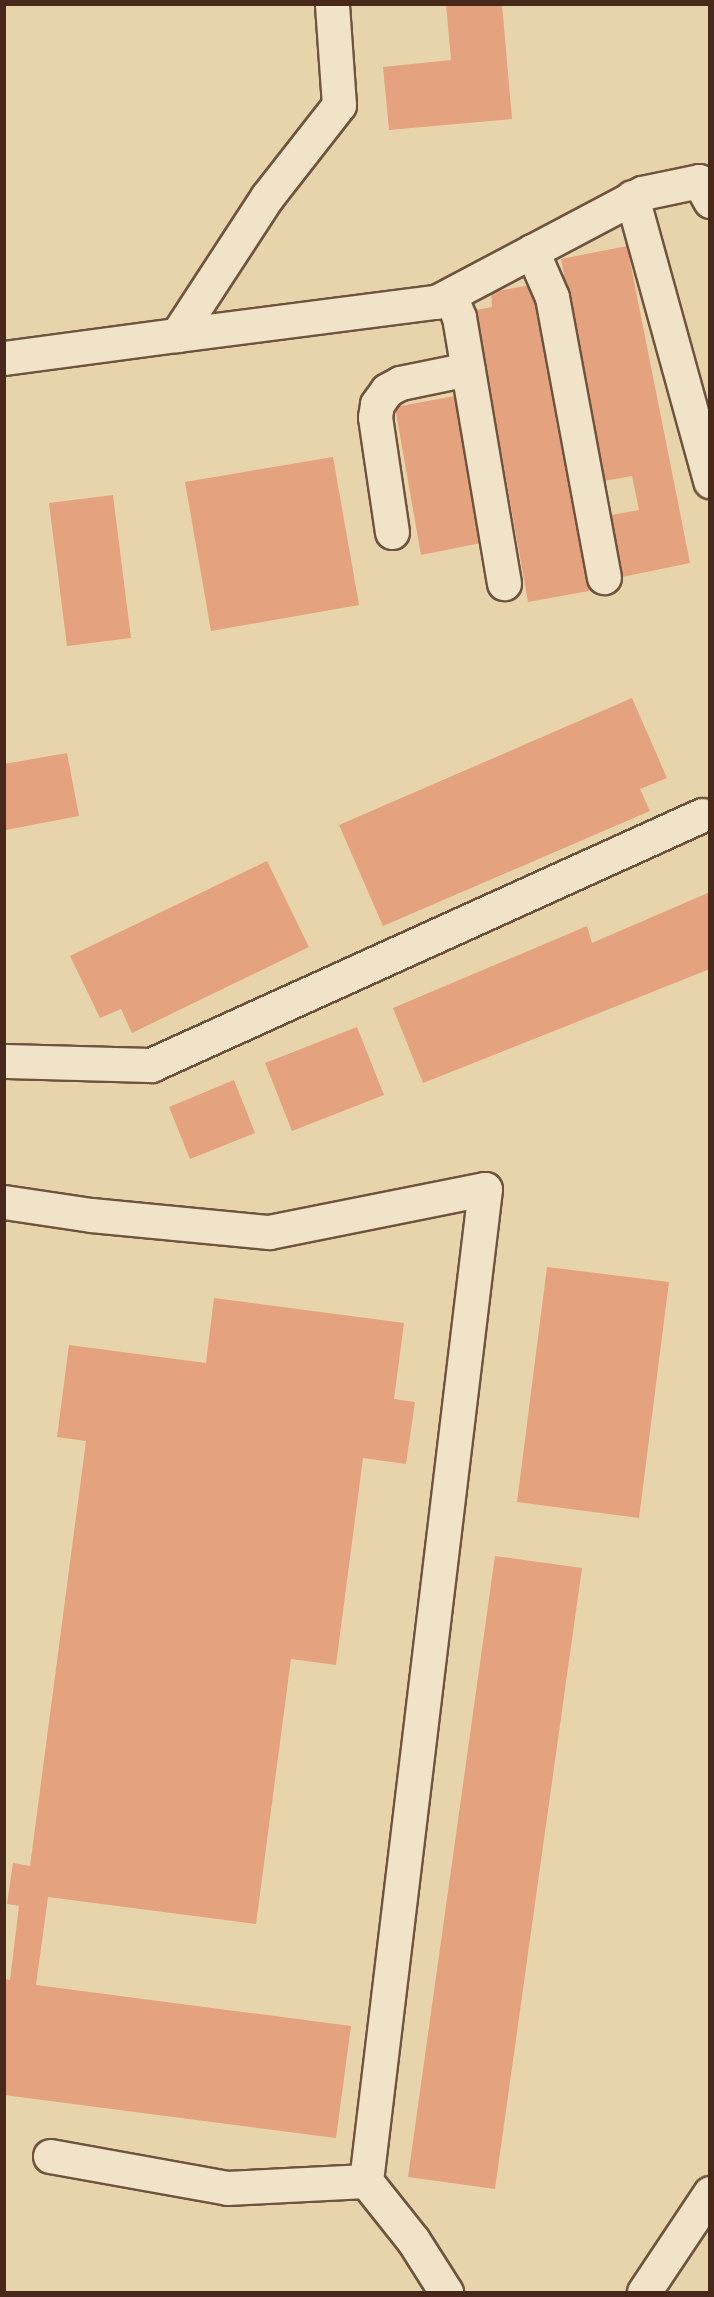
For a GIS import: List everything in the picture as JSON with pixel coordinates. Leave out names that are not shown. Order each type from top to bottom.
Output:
[{"type":"lane","points":[[177,335],[267,197],[339,105],[332,4]]},
{"type":"lane","points":[[4,358],[436,302],[632,197],[699,181],[710,201]]},
{"type":"lane","points":[[632,197],[710,481]]},
{"type":"lane","points":[[532,251],[552,297],[604,577]]},
{"type":"lane","points":[[450,295],[459,317],[504,583]]},
{"type":"lane","points":[[392,532],[375,417],[377,404],[387,390],[400,383],[468,369]]},
{"type":"lane","points":[[4,1061],[151,1065],[702,815]]},
{"type":"lane","points":[[4,1202],[91,1215],[269,1232],[485,1189],[366,2181],[413,2240],[446,2292]]},
{"type":"lane","points":[[50,2156],[227,2188],[366,2181]]},
{"type":"lane","points":[[644,2292],[710,2193]]},
{"type":"building","points":[[446,4],[502,4],[512,119],[389,130],[383,67],[451,60]]},
{"type":"building","points":[[627,246],[690,563],[622,577],[611,515],[639,510],[632,476],[604,481],[561,259]]},
{"type":"building","points":[[537,284],[589,591],[528,602],[476,310],[492,307],[491,292]]},
{"type":"building","points":[[455,396],[481,543],[421,555],[395,407]]},
{"type":"building","points":[[333,457],[359,605],[211,631],[185,482]]},
{"type":"building","points":[[113,495],[131,638],[67,646],[49,503]]},
{"type":"building","points":[[632,698],[667,778],[640,789],[650,811],[383,926],[339,825]]},
{"type":"building","points":[[67,753],[79,816],[6,830],[4,764]]},
{"type":"building","points":[[267,861],[309,947],[132,1033],[121,1009],[100,1018],[70,956]]},
{"type":"building","points":[[710,892],[710,969],[423,1083],[393,1008],[587,926],[592,943]]},
{"type":"building","points":[[357,1027],[384,1095],[292,1131],[265,1063]]},
{"type":"building","points":[[234,1080],[255,1133],[190,1159],[169,1107]]},
{"type":"building","points":[[547,1267],[669,1282],[639,1518],[517,1502]]},
{"type":"building","points":[[214,1298],[404,1323],[394,1399],[415,1402],[406,1464],[363,1458],[336,1665],[291,1659],[256,1924],[48,1897],[36,1985],[351,2026],[336,2138],[4,2095],[4,1979],[10,1980],[19,1906],[7,1904],[13,1863],[30,1866],[86,1441],[57,1437],[69,1345],[206,1363]]},
{"type":"building","points":[[495,1556],[582,1568],[495,2189],[408,2177]]}]
